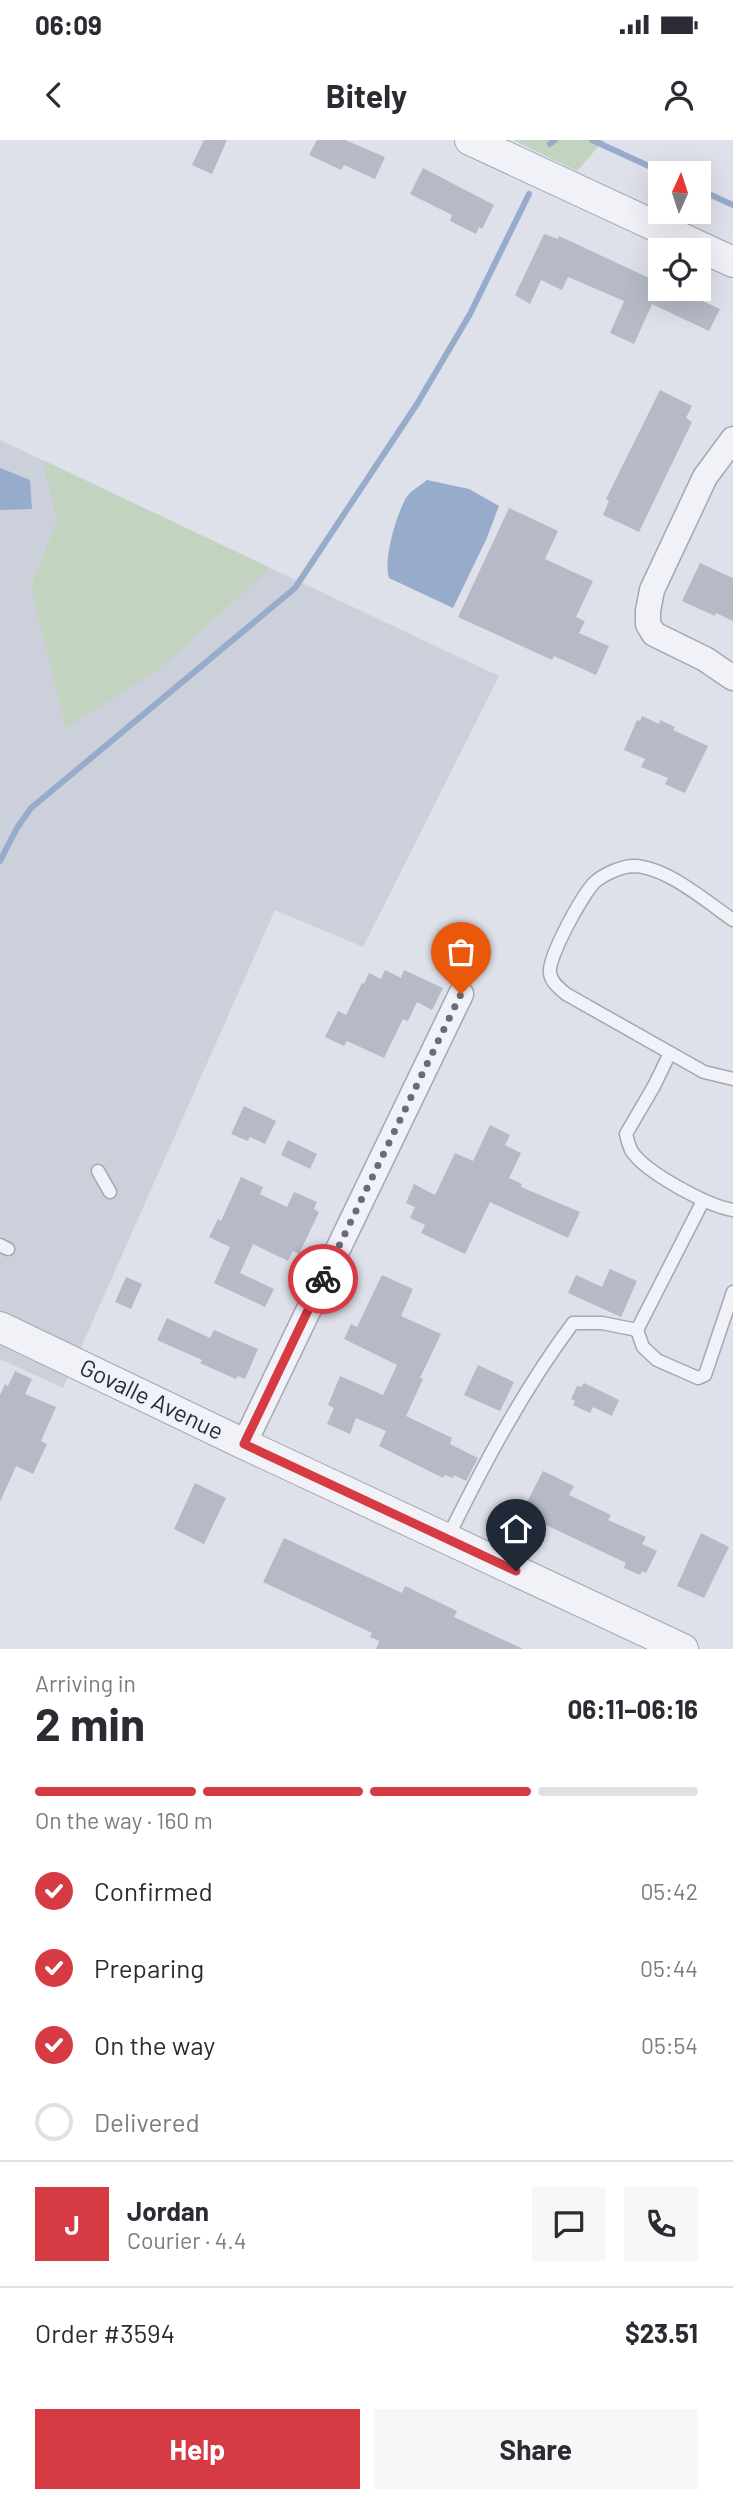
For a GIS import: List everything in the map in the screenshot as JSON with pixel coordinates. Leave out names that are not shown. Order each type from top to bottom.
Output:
[{"type":"street","points":[[470,140],[733,262]]},
{"type":"street","points":[[733,439],[705,477],[652,590],[648,611],[648,624],[654,634],[705,659],[733,678]]},
{"type":"street","points":[[244,1444],[461,994]]},
{"type":"street","name":"Govalle Avenue","points":[[0,1327],[683,1649]]},
{"type":"lane","points":[[733,920],[665,874],[635,866],[620,868],[595,882],[567,924],[549,970],[552,980],[566,994],[704,1072],[733,1079]]},
{"type":"lane","points":[[670,1053],[626,1134],[632,1151],[650,1168],[702,1201],[733,1210]]},
{"type":"lane","points":[[98,1171],[110,1192]]},
{"type":"lane","points":[[702,1201],[637,1331],[643,1347],[657,1360],[698,1378],[705,1375],[733,1292]]},
{"type":"lane","points":[[447,1539],[500,1433],[573,1323],[602,1323],[637,1331]]},
{"type":"shaded area","points":[[0,440],[499,676],[363,947],[275,910],[63,1388],[0,1359]]},
{"type":"green space","points":[[513,140],[604,140],[577,171]]},
{"type":"green space","points":[[43,460],[270,568],[159,669],[66,728],[31,588],[57,520]]},
{"type":"water","points":[[0,468],[30,480],[32,509],[0,510]]},
{"type":"water","points":[[427,480],[469,489],[499,506],[486,540],[453,608],[389,578],[389,549],[398,515],[408,495]]},
{"type":"building","points":[[204,140],[227,140],[212,174],[192,165]]},
{"type":"building","points":[[317,140],[345,140],[385,157],[375,179],[344,165],[341,170],[309,155]]},
{"type":"building","points":[[423,168],[494,205],[482,229],[479,227],[476,234],[450,221],[452,215],[410,194]]},
{"type":"building","points":[[544,234],[558,239],[559,236],[648,277],[648,301],[703,301],[720,309],[709,331],[652,304],[634,344],[610,333],[624,301],[568,277],[562,290],[541,280],[530,304],[515,295]]},
{"type":"building","points":[[660,390],[692,406],[686,418],[692,422],[639,532],[603,515],[609,501],[606,499]]},
{"type":"building","points":[[509,508],[558,531],[545,559],[593,581],[576,617],[585,621],[579,633],[609,646],[596,675],[554,656],[552,660],[458,617]]},
{"type":"building","points":[[700,563],[733,578],[733,621],[682,601]]},
{"type":"building","points":[[642,716],[659,724],[660,720],[675,727],[673,730],[708,746],[685,793],[665,784],[668,778],[641,767],[645,759],[624,750],[637,720],[640,721]]},
{"type":"building","points":[[385,970],[401,978],[404,970],[443,988],[432,1010],[417,1002],[408,1021],[403,1019],[384,1058],[347,1041],[344,1046],[325,1037],[338,1011],[346,1015],[369,973],[381,979]]},
{"type":"building","points":[[244,1106],[276,1121],[265,1144],[250,1137],[248,1141],[231,1134]]},
{"type":"building","points":[[490,1125],[510,1135],[505,1145],[521,1153],[509,1178],[522,1184],[521,1187],[580,1212],[568,1238],[490,1202],[465,1254],[421,1233],[425,1225],[410,1218],[415,1207],[406,1203],[414,1184],[435,1195],[455,1153],[473,1161]]},
{"type":"building","points":[[288,1140],[317,1154],[310,1169],[281,1155]]},
{"type":"building","points":[[241,1177],[263,1187],[260,1194],[287,1207],[294,1192],[317,1202],[314,1209],[319,1212],[299,1254],[293,1251],[288,1261],[253,1244],[240,1273],[274,1289],[265,1307],[214,1283],[230,1247],[209,1237],[218,1219],[221,1221]]},
{"type":"building","points":[[610,1269],[637,1281],[621,1317],[568,1293],[576,1275],[602,1287]]},
{"type":"building","points":[[382,1275],[413,1289],[401,1316],[441,1334],[406,1416],[452,1438],[450,1444],[478,1458],[466,1481],[454,1475],[453,1478],[445,1475],[443,1478],[379,1446],[386,1431],[356,1418],[350,1434],[327,1424],[334,1408],[328,1405],[340,1376],[383,1395],[397,1365],[344,1339],[351,1324],[357,1327]]},
{"type":"building","points":[[126,1277],[142,1284],[131,1309],[115,1302]]},
{"type":"building","points":[[167,1318],[210,1338],[214,1330],[258,1349],[245,1379],[238,1376],[236,1379],[157,1340]]},
{"type":"building","points":[[478,1365],[514,1382],[500,1411],[464,1395]]},
{"type":"building","points":[[15,1371],[32,1379],[25,1394],[56,1407],[41,1441],[47,1444],[33,1474],[16,1466],[0,1502],[0,1395]]},
{"type":"building","points":[[584,1383],[619,1400],[612,1416],[593,1407],[590,1413],[573,1405],[575,1401],[571,1399],[577,1386],[581,1387]]},
{"type":"building","points":[[543,1471],[574,1486],[569,1495],[611,1515],[608,1520],[646,1537],[642,1544],[657,1551],[646,1573],[642,1571],[640,1575],[624,1568],[626,1563],[540,1522],[542,1517],[524,1508]]},
{"type":"building","points":[[195,1483],[226,1498],[204,1544],[174,1529]]},
{"type":"building","points":[[701,1533],[729,1547],[704,1598],[677,1586]]},
{"type":"building","points":[[284,1538],[402,1593],[405,1586],[457,1611],[454,1617],[523,1649],[376,1649],[379,1641],[370,1637],[372,1633],[263,1582]]},
{"type":"waterway","points":[[550,144],[555,140]]},
{"type":"waterway","points":[[592,140],[648,166]]},
{"type":"waterway","points":[[0,861],[31,808],[295,588],[417,404],[470,314],[529,194]]},
{"type":"waterway","points":[[711,195],[733,205]]},
{"type":"way so far","points":[[323,1279],[461,994]]},
{"type":"route","points":[[323,1279],[244,1444],[516,1571]]}]
